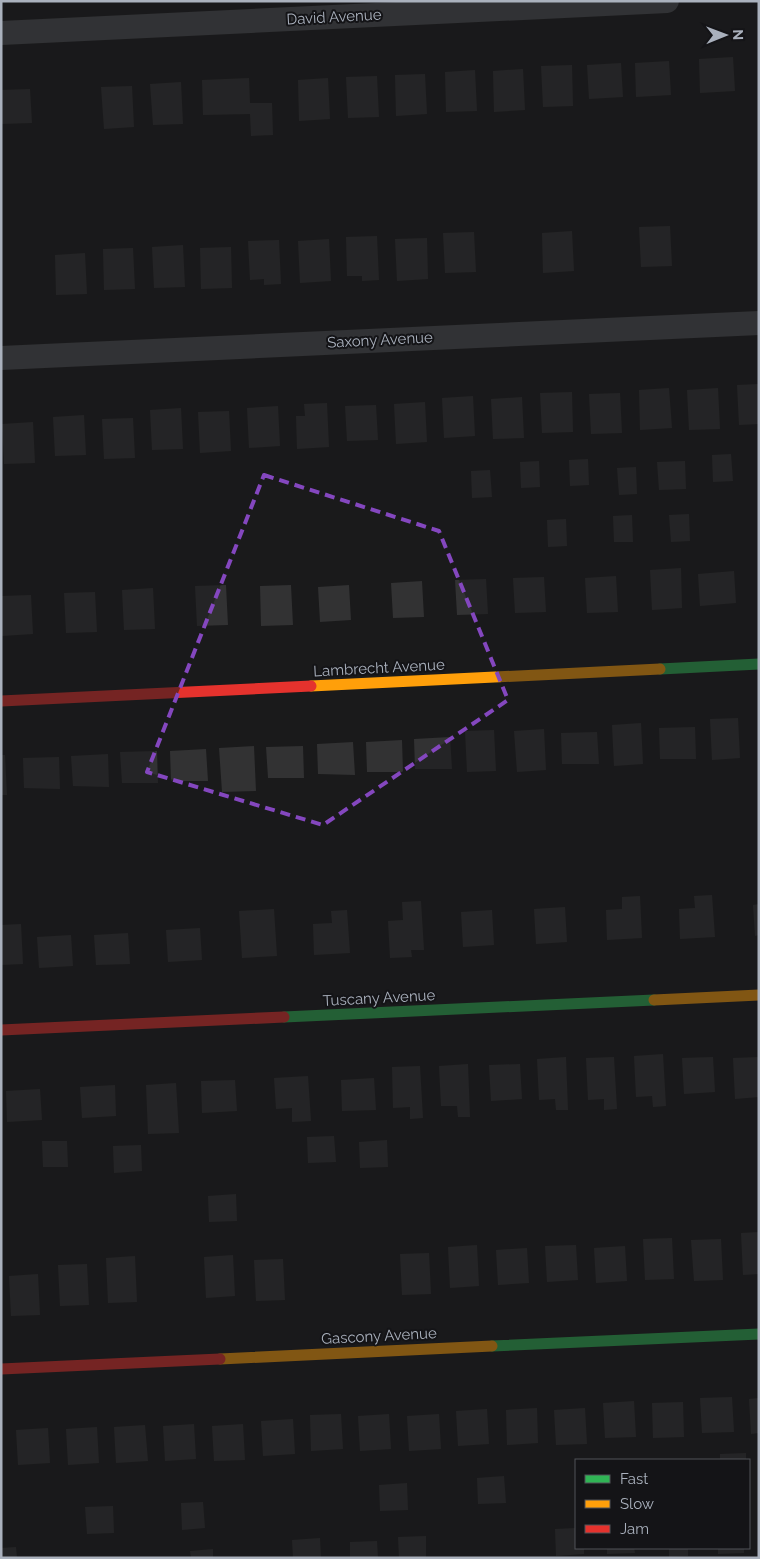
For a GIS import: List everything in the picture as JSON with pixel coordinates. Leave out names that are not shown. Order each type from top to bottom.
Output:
[{"type":"street","name":"David Avenue","points":[[1,33],[667,1]]},
{"type":"street","name":"Saxony Avenue","points":[[1,358],[759,323]]},
{"type":"street","name":"Lambrecht Avenue","points":[[1,701],[759,664]]},
{"type":"street","name":"Tuscany Avenue","points":[[1,1030],[759,995]]},
{"type":"street","name":"Gascony Avenue","points":[[1,1369],[759,1334]]},
{"type":"highlighted area","points":[[264,475],[439,531],[508,700],[323,825],[147,772]]},
{"type":"building","points":[[733,57],[735,91],[700,93],[699,59]]},
{"type":"building","points":[[669,61],[671,95],[636,97],[635,63]]},
{"type":"building","points":[[621,63],[623,97],[589,99],[587,65]]},
{"type":"building","points":[[572,65],[573,106],[543,107],[541,66]]},
{"type":"building","points":[[523,69],[525,110],[494,112],[493,71]]},
{"type":"building","points":[[475,70],[477,111],[446,112],[445,72]]},
{"type":"building","points":[[425,74],[427,114],[396,116],[395,75]]},
{"type":"building","points":[[377,76],[379,117],[348,118],[346,77]]},
{"type":"building","points":[[249,78],[250,103],[272,103],[273,135],[251,136],[250,114],[203,115],[202,80]]},
{"type":"building","points":[[328,78],[330,119],[299,121],[298,80]]},
{"type":"building","points":[[181,82],[183,124],[153,125],[150,84]]},
{"type":"building","points":[[132,86],[134,127],[104,129],[101,87]]},
{"type":"building","points":[[30,89],[32,123],[1,124],[1,90]]},
{"type":"building","points":[[670,226],[672,266],[641,267],[639,227]]},
{"type":"building","points":[[572,231],[574,271],[543,273],[542,233]]},
{"type":"building","points":[[474,232],[476,272],[445,273],[443,233]]},
{"type":"building","points":[[377,236],[379,280],[362,281],[362,276],[347,276],[346,237]]},
{"type":"building","points":[[427,238],[428,279],[397,281],[395,239]]},
{"type":"building","points":[[329,239],[331,281],[300,283],[298,241]]},
{"type":"building","points":[[279,240],[281,284],[264,285],[264,279],[250,280],[248,241]]},
{"type":"building","points":[[183,245],[185,287],[154,288],[152,247]]},
{"type":"building","points":[[231,247],[232,288],[201,289],[200,248]]},
{"type":"building","points":[[133,248],[135,289],[104,290],[103,249]]},
{"type":"building","points":[[85,253],[87,294],[56,295],[55,255]]},
{"type":"building","points":[[759,384],[759,424],[739,425],[737,385]]},
{"type":"building","points":[[669,388],[672,428],[640,430],[639,390]]},
{"type":"building","points":[[718,388],[720,429],[689,430],[687,390]]},
{"type":"building","points":[[572,392],[573,432],[542,433],[540,393]]},
{"type":"building","points":[[620,393],[622,433],[591,434],[589,394]]},
{"type":"building","points":[[473,396],[475,436],[444,438],[442,398]]},
{"type":"building","points":[[522,397],[524,438],[493,439],[491,399]]},
{"type":"building","points":[[425,402],[427,442],[396,444],[394,404]]},
{"type":"building","points":[[327,403],[329,447],[297,449],[296,416],[305,416],[304,404]]},
{"type":"building","points":[[376,405],[378,440],[347,441],[345,406]]},
{"type":"building","points":[[278,406],[280,446],[249,448],[247,408]]},
{"type":"building","points":[[181,408],[183,449],[152,450],[150,410]]},
{"type":"building","points":[[229,411],[231,451],[200,453],[198,412]]},
{"type":"building","points":[[84,415],[86,455],[55,456],[53,417]]},
{"type":"building","points":[[133,418],[135,458],[104,459],[102,419]]},
{"type":"building","points":[[33,422],[35,463],[4,464],[2,424]]},
{"type":"building","points":[[731,454],[733,481],[713,482],[712,455]]},
{"type":"building","points":[[588,459],[589,485],[570,486],[569,460]]},
{"type":"building","points":[[539,461],[540,487],[521,488],[520,462]]},
{"type":"building","points":[[685,461],[686,489],[659,490],[657,462]]},
{"type":"building","points":[[636,467],[637,494],[619,495],[617,468]]},
{"type":"building","points":[[490,470],[492,497],[472,498],[471,471]]},
{"type":"building","points":[[689,514],[690,541],[671,542],[669,515]]},
{"type":"building","points":[[632,515],[633,542],[614,542],[613,516]]},
{"type":"building","points":[[566,519],[567,546],[548,547],[547,520]]},
{"type":"building","points":[[681,568],[682,608],[652,610],[650,570]]},
{"type":"building","points":[[734,571],[736,603],[700,606],[698,574]]},
{"type":"building","points":[[616,576],[618,612],[587,613],[585,578]]},
{"type":"building","points":[[544,577],[546,612],[515,613],[513,578]]},
{"type":"building","points":[[486,579],[488,614],[457,615],[455,580]]},
{"type":"building","points":[[422,581],[424,617],[393,618],[391,583]]},
{"type":"building","points":[[226,585],[228,625],[197,626],[195,586]]},
{"type":"building","points":[[291,585],[293,625],[261,626],[260,586]]},
{"type":"building","points":[[349,585],[351,620],[320,622],[318,587]]},
{"type":"building","points":[[153,588],[155,629],[124,630],[122,590]]},
{"type":"building","points":[[95,592],[97,632],[66,633],[64,593]]},
{"type":"building","points":[[31,595],[33,634],[2,636],[1,596]]},
{"type":"building","points":[[738,718],[740,758],[712,760],[710,719]]},
{"type":"building","points":[[641,723],[643,764],[614,766],[612,725]]},
{"type":"building","points":[[695,727],[696,759],[660,759],[659,728]]},
{"type":"building","points":[[544,729],[546,770],[517,772],[514,731]]},
{"type":"building","points":[[494,730],[496,771],[467,772],[465,731]]},
{"type":"building","points":[[597,732],[599,764],[562,764],[561,733]]},
{"type":"building","points":[[450,737],[452,769],[415,769],[414,739]]},
{"type":"building","points":[[402,740],[403,772],[367,772],[366,742]]},
{"type":"building","points":[[353,742],[355,775],[318,774],[317,744]]},
{"type":"building","points":[[254,746],[256,791],[222,792],[219,748]]},
{"type":"building","points":[[303,746],[304,778],[268,778],[266,747]]},
{"type":"building","points":[[206,749],[208,781],[171,781],[170,751]]},
{"type":"building","points":[[157,751],[158,783],[122,783],[120,752]]},
{"type":"building","points":[[108,754],[109,787],[73,786],[71,756]]},
{"type":"building","points":[[1,755],[5,755],[7,795],[1,795]]},
{"type":"building","points":[[59,757],[60,789],[24,788],[23,758]]},
{"type":"building","points":[[712,895],[715,937],[680,939],[679,909],[695,908],[694,896]]},
{"type":"building","points":[[640,896],[642,938],[607,940],[606,910],[622,909],[622,897]]},
{"type":"building","points":[[421,901],[424,950],[411,950],[412,957],[390,958],[388,921],[403,920],[402,902]]},
{"type":"building","points":[[759,904],[759,935],[755,936],[753,905]]},
{"type":"building","points":[[565,907],[567,942],[536,944],[534,909]]},
{"type":"building","points":[[274,909],[277,956],[242,958],[239,911]]},
{"type":"building","points":[[347,910],[350,953],[314,955],[313,924],[332,923],[331,911]]},
{"type":"building","points":[[492,910],[494,945],[463,947],[461,912]]},
{"type":"building","points":[[21,924],[23,964],[1,965],[1,925]]},
{"type":"building","points":[[200,928],[202,960],[168,962],[166,930]]},
{"type":"building","points":[[128,933],[130,964],[96,965],[94,935]]},
{"type":"building","points":[[71,935],[73,966],[39,968],[37,937]]},
{"type":"building","points":[[663,1054],[666,1106],[653,1107],[652,1096],[636,1097],[634,1056]]},
{"type":"building","points":[[566,1057],[568,1110],[556,1110],[555,1099],[539,1100],[537,1059]]},
{"type":"building","points":[[614,1057],[617,1109],[604,1110],[604,1099],[588,1100],[586,1058]]},
{"type":"building","points":[[713,1057],[715,1092],[684,1094],[682,1058]]},
{"type":"building","points":[[759,1057],[759,1097],[735,1099],[733,1058]]},
{"type":"building","points":[[468,1064],[470,1117],[458,1117],[457,1106],[441,1106],[439,1066]]},
{"type":"building","points":[[520,1064],[522,1099],[491,1101],[489,1065]]},
{"type":"building","points":[[420,1066],[423,1118],[410,1119],[410,1107],[393,1108],[392,1067]]},
{"type":"building","points":[[308,1076],[311,1121],[292,1122],[292,1108],[276,1109],[274,1078]]},
{"type":"building","points":[[374,1078],[376,1110],[342,1111],[341,1080]]},
{"type":"building","points":[[235,1080],[237,1111],[202,1113],[201,1081]]},
{"type":"building","points":[[176,1083],[179,1133],[148,1134],[146,1085]]},
{"type":"building","points":[[115,1085],[116,1116],[82,1118],[80,1087]]},
{"type":"building","points":[[40,1089],[42,1120],[7,1122],[6,1091]]},
{"type":"building","points":[[334,1136],[336,1162],[308,1163],[307,1137]]},
{"type":"building","points":[[387,1140],[388,1167],[360,1168],[359,1142]]},
{"type":"building","points":[[42,1141],[67,1141],[68,1167],[43,1167]]},
{"type":"building","points":[[141,1145],[142,1171],[114,1173],[113,1146]]},
{"type":"building","points":[[236,1194],[237,1221],[209,1222],[208,1196]]},
{"type":"building","points":[[759,1232],[759,1274],[743,1275],[741,1233]]},
{"type":"building","points":[[672,1238],[674,1279],[645,1280],[643,1239]]},
{"type":"building","points":[[721,1239],[723,1280],[694,1281],[691,1240]]},
{"type":"building","points":[[477,1245],[479,1286],[450,1288],[448,1247]]},
{"type":"building","points":[[576,1245],[578,1280],[547,1282],[545,1246]]},
{"type":"building","points":[[625,1246],[627,1281],[596,1283],[594,1248]]},
{"type":"building","points":[[527,1248],[529,1283],[498,1285],[496,1250]]},
{"type":"building","points":[[429,1253],[431,1294],[402,1295],[400,1254]]},
{"type":"building","points":[[233,1255],[235,1296],[206,1298],[204,1257]]},
{"type":"building","points":[[135,1256],[137,1302],[108,1303],[106,1258]]},
{"type":"building","points":[[283,1259],[285,1300],[256,1301],[254,1260]]},
{"type":"building","points":[[87,1264],[89,1305],[60,1306],[58,1265]]},
{"type":"building","points":[[38,1274],[40,1315],[11,1316],[9,1276]]},
{"type":"building","points":[[732,1397],[734,1432],[702,1433],[700,1398]]},
{"type":"building","points":[[759,1398],[759,1433],[751,1434],[749,1399]]},
{"type":"building","points":[[634,1401],[636,1437],[605,1438],[603,1403]]},
{"type":"building","points":[[683,1402],[684,1437],[653,1438],[652,1403]]},
{"type":"building","points":[[537,1408],[538,1443],[507,1445],[506,1410]]},
{"type":"building","points":[[585,1408],[587,1444],[556,1445],[554,1410]]},
{"type":"building","points":[[487,1409],[489,1444],[458,1446],[456,1411]]},
{"type":"building","points":[[341,1414],[343,1449],[311,1451],[310,1415]]},
{"type":"building","points":[[389,1414],[391,1449],[360,1451],[358,1416]]},
{"type":"building","points":[[439,1414],[441,1449],[409,1451],[407,1416]]},
{"type":"building","points":[[293,1419],[295,1454],[263,1456],[261,1421]]},
{"type":"building","points":[[194,1424],[196,1459],[165,1461],[163,1426]]},
{"type":"building","points":[[243,1424],[245,1460],[214,1461],[212,1426]]},
{"type":"building","points":[[145,1425],[148,1461],[116,1463],[114,1427]]},
{"type":"building","points":[[97,1427],[99,1463],[68,1465],[66,1429]]},
{"type":"building","points":[[48,1428],[50,1463],[18,1465],[16,1430]]},
{"type":"building","points":[[746,1453],[746,1459],[720,1459],[720,1454]]},
{"type":"building","points":[[504,1476],[506,1503],[478,1504],[477,1478]]},
{"type":"building","points":[[407,1483],[408,1510],[380,1511],[379,1485]]},
{"type":"building","points":[[203,1502],[205,1528],[182,1530],[181,1503]]},
{"type":"building","points":[[113,1506],[114,1533],[87,1534],[85,1507]]},
{"type":"building","points":[[575,1528],[575,1549],[584,1549],[584,1554],[556,1556],[555,1529]]},
{"type":"building","points":[[426,1536],[426,1558],[399,1558],[398,1537]]},
{"type":"building","points":[[320,1538],[321,1558],[293,1558],[292,1540]]},
{"type":"building","points":[[377,1541],[378,1558],[350,1558],[350,1542]]},
{"type":"building","points":[[16,1547],[17,1558],[1,1558],[1,1548]]},
{"type":"building","points":[[213,1549],[213,1558],[191,1558],[190,1551]]},
{"type":"building","points":[[607,1549],[634,1549],[635,1553],[607,1554]]},
{"type":"building","points":[[669,1549],[688,1549],[688,1556],[669,1557]]},
{"type":"building","points":[[718,1549],[744,1549],[744,1553],[718,1554]]},
{"type":"traffic: fast","points":[[660,669],[759,664]]},
{"type":"traffic: fast","points":[[284,1017],[654,1000]]},
{"type":"traffic: fast","points":[[492,1346],[759,1334]]},
{"type":"traffic: slow","points":[[311,686],[660,669]]},
{"type":"traffic: slow","points":[[654,1000],[759,995]]},
{"type":"traffic: slow","points":[[220,1359],[492,1346]]},
{"type":"traffic: jam","points":[[1,701],[311,686]]},
{"type":"traffic: jam","points":[[1,1030],[284,1017]]},
{"type":"traffic: jam","points":[[1,1369],[220,1359]]}]
